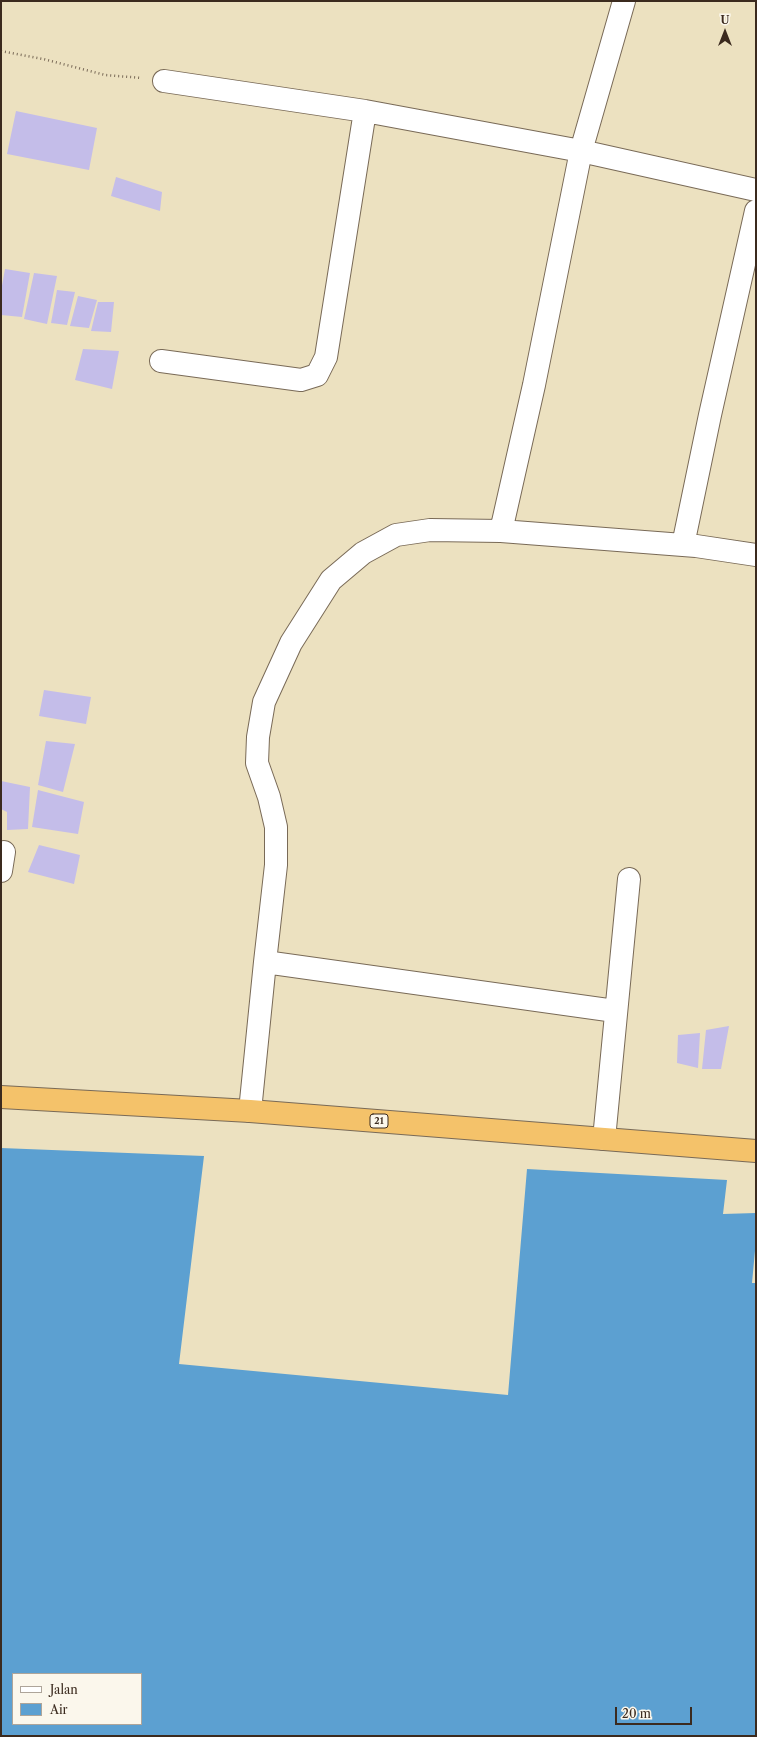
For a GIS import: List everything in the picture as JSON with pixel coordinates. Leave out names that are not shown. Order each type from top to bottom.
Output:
[{"type":"highway","name":"21","points":[[1,1097],[250,1111],[756,1151]]},
{"type":"street","points":[[501,531],[534,385],[581,151],[624,1]]},
{"type":"street","points":[[164,81],[365,111],[581,151],[756,190]]},
{"type":"street","points":[[161,361],[301,380],[317,375],[326,357],[365,111]]},
{"type":"street","points":[[684,545],[710,415],[756,211]]},
{"type":"street","points":[[250,1111],[264,962],[276,865],[276,827],[269,797],[257,763],[258,737],[264,702],[291,643],[331,580],[363,553],[396,535],[430,530],[501,531],[684,545],[756,554]]},
{"type":"street","points":[[604,1139],[615,1011],[629,878]]},
{"type":"street","points":[[264,962],[615,1011]]},
{"type":"path","points":[[1,51],[43,59],[105,75],[164,81]]},
{"type":"water","points":[[1,1148],[204,1156],[179,1364],[508,1395],[527,1169],[727,1180],[723,1214],[756,1213],[756,1240],[752,1283],[756,1283],[756,1736],[1,1736]]},
{"type":"building","points":[[16,111],[97,128],[89,170],[7,154]]},
{"type":"building","points":[[116,177],[162,192],[160,211],[111,196]]},
{"type":"building","points":[[5,269],[30,273],[22,317],[1,315],[1,291]]},
{"type":"building","points":[[34,273],[57,276],[47,324],[24,319]]},
{"type":"building","points":[[57,290],[75,292],[67,325],[51,323]]},
{"type":"building","points":[[78,296],[97,300],[89,328],[70,326]]},
{"type":"building","points":[[98,302],[114,302],[111,332],[91,331]]},
{"type":"building","points":[[83,349],[119,351],[112,389],[75,380]]},
{"type":"building","points":[[44,690],[91,697],[86,724],[39,716]]},
{"type":"building","points":[[46,741],[75,744],[63,792],[38,785]]},
{"type":"building","points":[[1,781],[30,787],[28,829],[7,830],[7,812],[1,809]]},
{"type":"building","points":[[38,790],[84,802],[78,834],[32,827]]},
{"type":"building","points":[[39,845],[80,855],[74,884],[28,872]]},
{"type":"building","points":[[729,1026],[721,1069],[702,1069],[706,1030]]},
{"type":"building","points":[[700,1033],[698,1068],[677,1063],[678,1035]]}]
